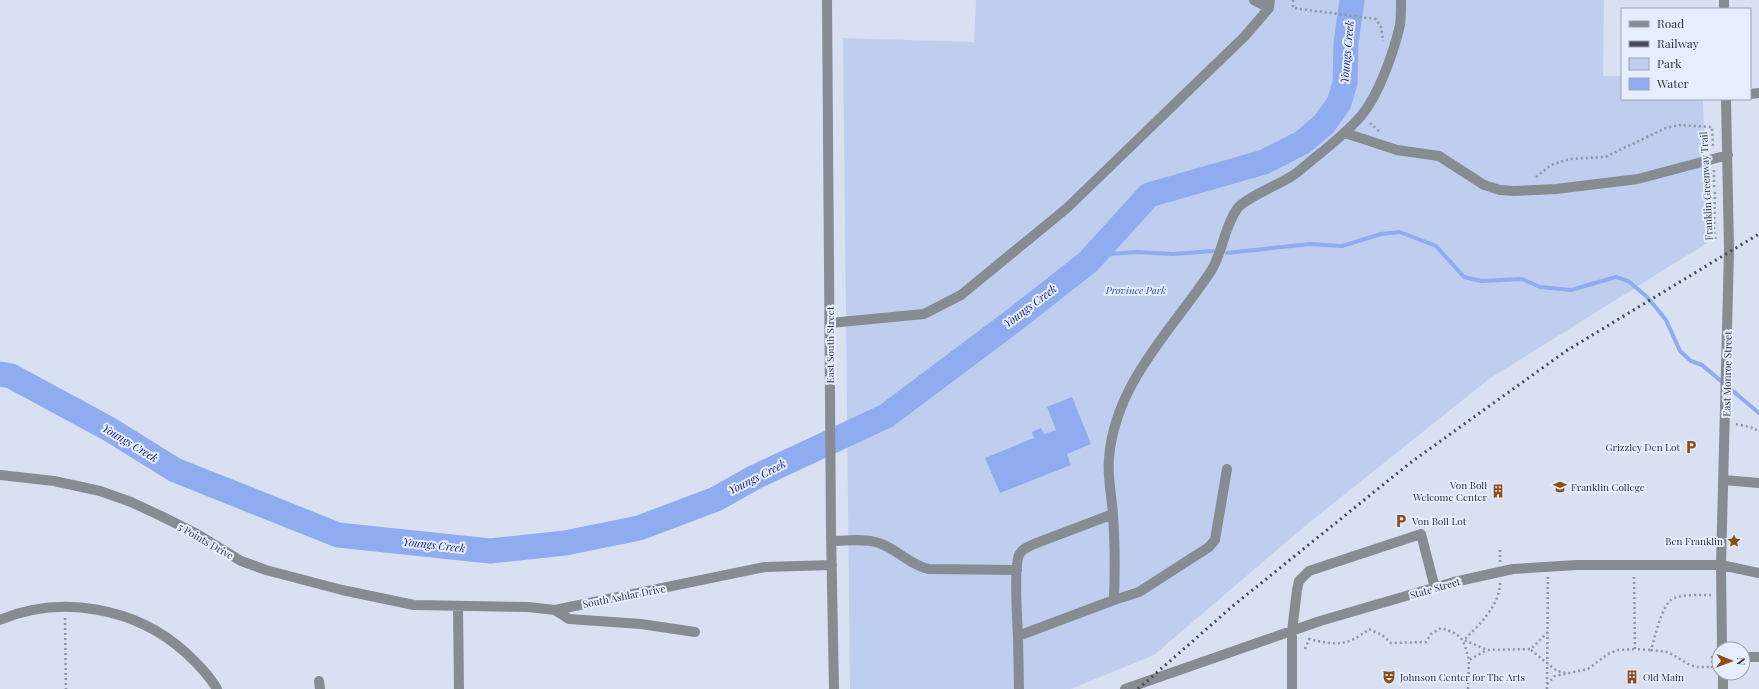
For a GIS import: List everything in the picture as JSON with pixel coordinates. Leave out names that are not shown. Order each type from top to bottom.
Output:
[{"type":"street","name":"East South Street","points":[[828,0],[831,536],[834,689]]},
{"type":"street","points":[[830,323],[924,314],[961,296],[1067,208],[1245,36],[1269,4],[1254,0]]},
{"type":"street","points":[[1114,600],[1115,557],[1113,514],[1108,474],[1110,447],[1118,418],[1136,376],[1178,313],[1211,270],[1219,256],[1229,226],[1238,208],[1292,176],[1345,133],[1362,115],[1371,101],[1385,71],[1400,24],[1401,0]]},
{"type":"street","name":"East Monroe Street","points":[[1722,641],[1721,565],[1726,416],[1729,250],[1726,100]]},
{"type":"street","points":[[1345,133],[1398,150],[1439,156],[1484,185],[1500,190],[1514,191],[1556,189],[1638,179],[1728,155]]},
{"type":"street","points":[[1018,636],[1139,592],[1212,544],[1215,540],[1227,469]]},
{"type":"street","name":"5 Points Drive","points":[[0,475],[60,482],[100,491],[131,502],[183,527],[240,561],[266,570],[336,588],[414,605]]},
{"type":"street","points":[[1724,480],[1759,483]]},
{"type":"street","points":[[1019,689],[1017,570],[1019,556],[1022,550],[1113,514]]},
{"type":"street","points":[[1292,689],[1292,631],[1299,581],[1309,571],[1421,534],[1434,588]]},
{"type":"street","points":[[831,536],[873,541],[901,554],[921,567],[929,570],[1017,570]]},
{"type":"street","name":"State Street","points":[[1125,689],[1320,621],[1434,588],[1513,569],[1634,565],[1721,565],[1759,573]]},
{"type":"street","name":"South Ashlar Drive","points":[[414,605],[528,607],[555,610],[765,567],[832,566]]},
{"type":"street","points":[[458,606],[459,689]]},
{"type":"street","points":[[0,620],[37,609],[65,607],[94,609],[123,616],[150,627],[175,643],[197,662],[217,689]]},
{"type":"street","points":[[555,610],[569,619],[648,625],[695,632]]},
{"type":"path","points":[[1293,0],[1293,8],[1326,13],[1363,16],[1376,19],[1381,27],[1383,44]]},
{"type":"path","points":[[1362,115],[1381,134]]},
{"type":"path","name":"Franklin Greenway Trail","points":[[1532,178],[1538,177],[1551,165],[1569,159],[1605,157],[1666,128],[1678,125],[1712,127],[1714,231],[1716,244]]},
{"type":"path","points":[[1464,640],[1484,620],[1500,590],[1500,550]]},
{"type":"path","points":[[1634,565],[1635,650]]},
{"type":"path","points":[[1547,689],[1548,567]]},
{"type":"path","points":[[1651,650],[1664,612],[1671,600],[1681,596],[1711,595]]},
{"type":"path","points":[[65,607],[66,689]]},
{"type":"path","points":[[1304,650],[1309,639],[1326,643],[1343,644],[1357,638],[1369,629],[1382,635],[1391,643],[1426,642],[1431,634],[1441,628],[1451,631],[1464,640],[1487,650],[1531,650],[1557,671],[1569,673]]},
{"type":"path","points":[[1531,650],[1548,632]]},
{"type":"path","points":[[1464,640],[1469,660],[1468,689]]},
{"type":"path","points":[[1469,660],[1487,650]]},
{"type":"path","points":[[1547,684],[1555,676],[1588,669],[1608,654],[1618,650],[1651,650],[1668,652],[1690,665],[1696,667],[1711,667]]},
{"type":"green space","name":"Province Park","points":[[976,0],[1604,0],[1603,76],[1621,76],[1621,100],[1703,100],[1707,243],[1489,379],[1305,526],[1154,655],[1071,689],[850,689],[843,38],[974,42]]},
{"type":"water","points":[[1072,397],[1091,444],[1067,454],[1071,465],[1000,493],[985,458],[1034,438],[1032,432],[1041,428],[1044,434],[1056,430],[1047,407]]},
{"type":"waterway","name":"Youngs Creek","points":[[0,374],[11,376],[109,429],[175,470],[338,535],[490,551],[565,543],[639,528],[716,499],[755,477],[886,416],[1018,317],[1088,262],[1149,195],[1264,162],[1303,142],[1324,124],[1339,103],[1345,83],[1346,43],[1352,0]]},
{"type":"waterway","points":[[1227,253],[1310,244],[1342,246],[1381,234],[1400,232],[1436,246],[1464,277],[1481,281],[1522,279],[1540,287],[1571,290],[1616,277],[1628,281],[1646,296],[1666,320],[1680,351],[1691,361],[1702,365],[1759,413]]},
{"type":"waterway","points":[[1088,262],[1110,254],[1137,252],[1173,254],[1213,251]]},
{"type":"railway","points":[[1138,689],[1234,605],[1410,463],[1566,351],[1759,234]]},
{"type":"place","name":"Grizzley Den Lot","points":[[1691,447]]},
{"type":"place","name":"Franklin College","points":[[1560,487]]},
{"type":"place","name":"Von Boll Welcome Center","points":[[1498,491]]},
{"type":"place","name":"Von Boll Lot","points":[[1401,521]]},
{"type":"place","name":"Ben Franklin","points":[[1734,541]]},
{"type":"place","name":"Johnson Center for The Arts","points":[[1389,677]]},
{"type":"place","name":"Old Main","points":[[1632,677]]}]
